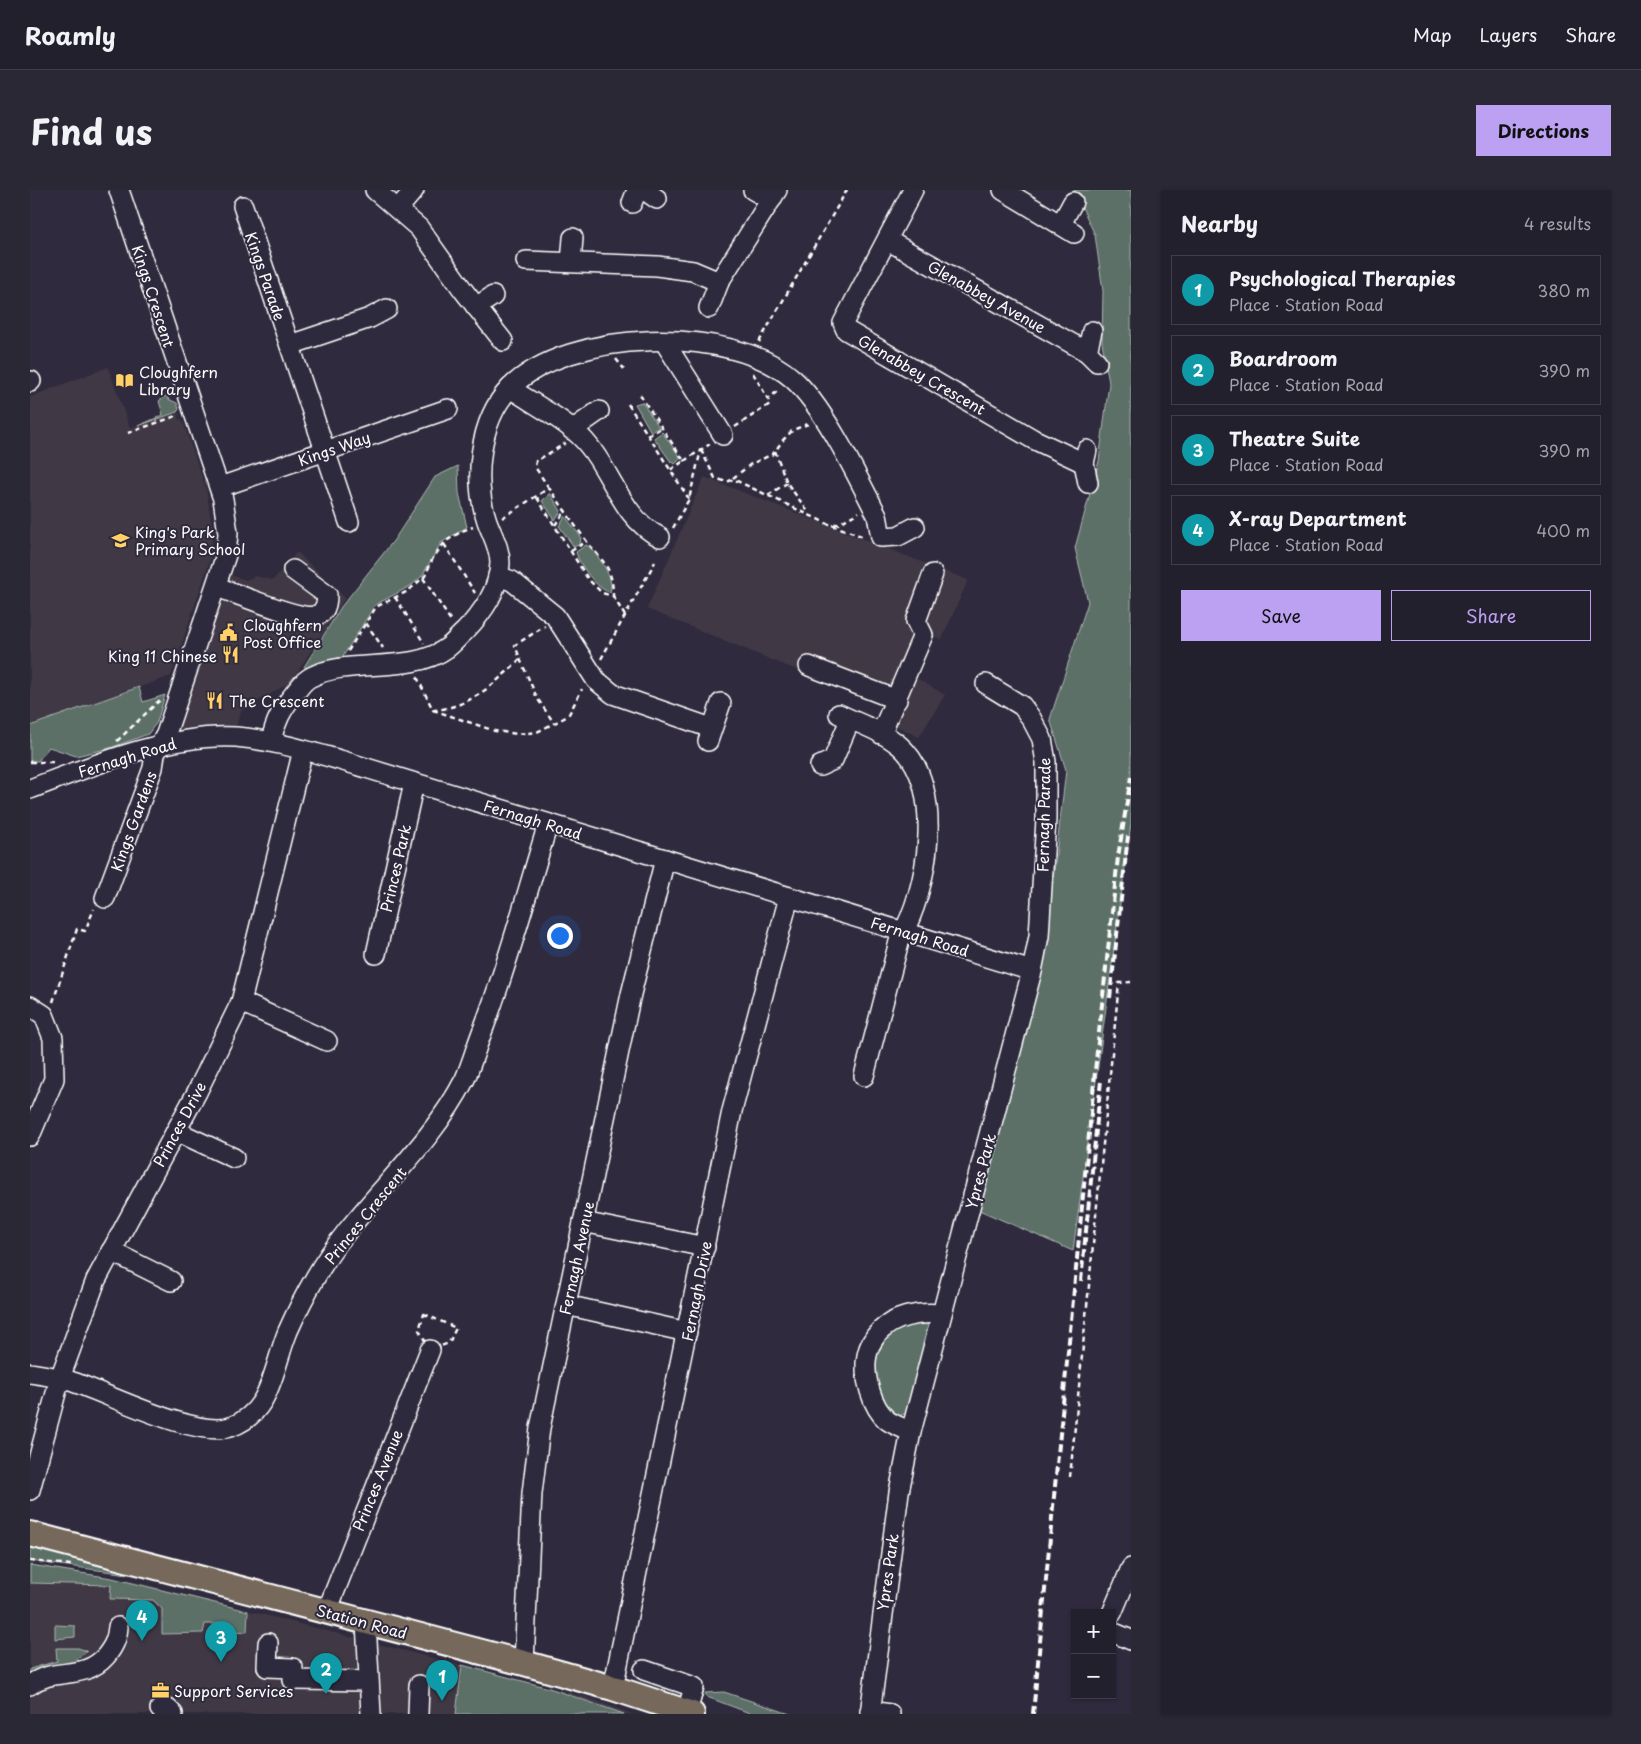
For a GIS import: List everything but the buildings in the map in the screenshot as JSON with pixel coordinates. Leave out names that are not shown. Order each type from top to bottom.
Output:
[{"type":"main road","name":"Station Road","points":[[30,1534],[524,1663],[613,1688],[689,1713]]},
{"type":"street","name":"Kings Crescent","points":[[119,190],[220,487],[227,518],[228,544],[217,587],[166,734],[160,744]]},
{"type":"street","points":[[375,190],[398,208],[424,235],[503,341]]},
{"type":"street","points":[[398,208],[414,190]]},
{"type":"street","points":[[709,308],[720,282],[774,195],[753,190]]},
{"type":"street","name":"Glenabbey Crescent","points":[[913,190],[843,323],[846,330],[1033,439],[1086,457],[1088,483]]},
{"type":"street","points":[[1002,190],[1068,228],[1072,202]]},
{"type":"street","name":"Kings Parade","points":[[242,206],[348,522]]},
{"type":"street","points":[[571,262],[573,238]]},
{"type":"street","name":"Glenabbey Avenue","points":[[887,240],[1092,357],[1092,331]]},
{"type":"street","points":[[526,261],[657,266],[693,271],[720,282]]},
{"type":"street","points":[[476,307],[493,296]]},
{"type":"street","points":[[290,346],[370,318],[387,309]]},
{"type":"street","points":[[664,341],[723,435]]},
{"type":"street","points":[[271,742],[280,710],[308,678],[338,668],[402,663],[447,649],[484,608],[492,595],[498,576],[500,560],[495,538],[487,521],[480,494],[481,457],[490,420],[498,402],[529,371],[574,354],[616,342],[664,341],[717,345],[752,354],[792,378],[811,396],[877,516],[881,537],[898,536],[915,527]]},
{"type":"street","points":[[510,388],[576,433],[599,458],[636,521],[647,531],[666,533]]},
{"type":"street","name":"Kings Way","points":[[220,487],[448,409]]},
{"type":"street","points":[[576,433],[599,411]]},
{"type":"street","points":[[217,587],[298,615],[312,617],[321,614],[327,603],[327,595],[293,570]]},
{"type":"street","points":[[881,734],[923,635],[916,621],[933,574]]},
{"type":"street","points":[[498,576],[512,581],[556,618],[596,680],[613,694],[710,734],[721,703]]},
{"type":"street","points":[[809,666],[897,700]]},
{"type":"street","name":"Fernagh Parade","points":[[986,684],[1022,706],[1031,718],[1043,747],[1046,762],[1046,819],[1039,936],[1018,1028]]},
{"type":"street","points":[[820,766],[833,760],[844,717],[881,734],[901,747],[916,766],[925,790],[929,827],[927,860],[900,938],[864,1076]]},
{"type":"street","name":"Fernagh Road","points":[[30,789],[160,744],[234,737],[271,742],[414,783],[1032,971]]},
{"type":"street","name":"Kings Gardens","points":[[105,898],[160,744]]},
{"type":"street","name":"Princes Drive","points":[[30,1490],[60,1378],[96,1280],[176,1131],[241,1002],[303,750]]},
{"type":"street","name":"Princes Park","points":[[376,954],[414,783]]},
{"type":"street","name":"Princes Crescent","points":[[30,1373],[60,1378],[123,1403],[202,1428],[227,1429],[245,1422],[258,1410],[268,1393],[288,1332],[315,1278],[357,1221],[429,1136],[465,1078],[498,990],[548,824]]},
{"type":"street","name":"Fernagh Avenue","points":[[524,1663],[532,1493],[540,1428],[631,994],[666,859]]},
{"type":"street","name":"Fernagh Drive","points":[[613,1688],[688,1332],[732,1111],[789,896]]},
{"type":"street","points":[[241,1002],[327,1041]]},
{"type":"street","points":[[30,1136],[54,1079],[53,1038],[37,1011]]},
{"type":"street","name":"Ypres Park","points":[[870,1713],[899,1492],[911,1432],[1018,1028]]},
{"type":"street","points":[[176,1131],[234,1158]]},
{"type":"street","points":[[583,1222],[705,1247]]},
{"type":"street","points":[[112,1251],[171,1281]]},
{"type":"street","points":[[566,1305],[688,1332]]},
{"type":"street","points":[[911,1432],[887,1420],[874,1402],[866,1380],[866,1359],[872,1340],[885,1326],[902,1317],[921,1312],[941,1314]]},
{"type":"street","name":"Princes Avenue","points":[[327,1611],[430,1350]]},
{"type":"street","points":[[1114,1609],[1131,1568]]},
{"type":"street","points":[[366,1622],[366,1658],[371,1714]]},
{"type":"street","points":[[30,1684],[47,1675],[69,1674],[98,1664],[114,1646],[118,1628]]},
{"type":"street","points":[[1116,1634],[1131,1640]]},
{"type":"street","points":[[268,1643],[267,1666],[293,1668],[293,1680],[368,1681]]},
{"type":"street","points":[[644,1670],[694,1687],[689,1713]]},
{"type":"street","points":[[418,1714],[419,1685]]},
{"type":"street","points":[[870,1713],[890,1714]]},
{"type":"path","points":[[670,470],[770,404],[748,363],[847,190]]},
{"type":"path","points":[[768,399],[792,378]]},
{"type":"path","points":[[640,395],[684,461]]},
{"type":"path","points":[[628,404],[689,499]]},
{"type":"path","points":[[128,433],[183,414]]},
{"type":"path","points":[[701,450],[715,478],[726,482],[775,451],[793,430],[824,418]]},
{"type":"path","points":[[648,436],[661,428]]},
{"type":"path","points":[[576,433],[536,461],[534,467],[587,542],[604,560],[608,569],[613,596],[625,616]]},
{"type":"path","points":[[666,533],[689,499],[701,450]]},
{"type":"path","points":[[775,451],[787,483],[809,513]]},
{"type":"path","points":[[731,480],[809,513],[828,524],[865,537],[881,537]]},
{"type":"path","points":[[768,495],[787,483]]},
{"type":"path","points":[[338,668],[376,606],[408,591],[423,578],[444,544],[462,531],[487,521],[500,519],[549,488]]},
{"type":"path","points":[[536,496],[588,579],[602,592],[613,596]]},
{"type":"path","points":[[828,524],[838,524],[871,505]]},
{"type":"path","points":[[554,525],[566,510]]},
{"type":"path","points":[[571,551],[587,542]]},
{"type":"path","points":[[444,544],[484,608]]},
{"type":"path","points":[[366,623],[402,663],[423,692],[433,710],[480,726],[518,734],[537,732],[568,716],[655,562]]},
{"type":"path","points":[[423,578],[460,635]]},
{"type":"path","points":[[395,596],[432,654]]},
{"type":"path","points":[[554,724],[537,698],[515,645],[556,618]]},
{"type":"path","points":[[433,710],[446,709],[478,696],[494,684],[520,659]]},
{"type":"path","points":[[104,763],[111,746],[158,700],[182,688]]},
{"type":"path","points":[[37,1011],[53,1002],[77,929],[85,931],[97,900],[105,898]]},
{"type":"path","points":[[1070,1477],[1119,983],[1131,982]]},
{"type":"path","points":[[424,1314],[456,1328],[449,1343],[430,1350],[419,1330],[424,1314]]},
{"type":"shaded area","name":"King's Park Primary School","points":[[108,367],[130,428],[177,412],[179,420],[182,419],[206,489],[212,525],[212,554],[171,676],[30,726],[30,397]]},
{"type":"shaded area","points":[[704,477],[968,580],[942,639],[935,637],[913,676],[945,695],[919,737],[881,718],[885,706],[647,609]]},
{"type":"shaded area","points":[[297,552],[345,598],[291,682],[241,711],[235,730],[164,737],[222,572],[246,580],[255,576],[273,580]]},
{"type":"shaded area","points":[[30,1565],[40,1565],[135,1582],[586,1697],[632,1714],[30,1714]]},
{"type":"green space","points":[[1074,190],[1131,190],[1131,823],[1073,1251],[979,1210],[1051,897],[1066,770],[1050,719],[1088,602],[1075,548],[1099,461],[1109,383],[1102,342],[1103,291],[1095,235]]},
{"type":"green space","points":[[167,395],[168,399],[177,403],[179,409],[177,412],[138,426],[163,415],[159,401]]},
{"type":"green space","points":[[642,402],[659,427],[651,432],[635,404]]},
{"type":"green space","points":[[662,432],[681,458],[675,464],[671,462],[654,438]]},
{"type":"green space","points":[[458,466],[459,493],[467,527],[441,543],[422,576],[412,585],[375,605],[337,666],[317,672],[304,667],[341,607],[394,540],[435,477]]},
{"type":"green space","points":[[550,493],[561,511],[555,520],[542,501]]},
{"type":"green space","points":[[565,516],[581,537],[580,544],[574,547],[559,526]]},
{"type":"green space","points":[[586,545],[590,547],[605,568],[610,580],[610,592],[594,582],[580,563],[576,552]]},
{"type":"green space","points":[[139,687],[143,702],[165,695],[157,722],[148,734],[110,748],[76,756],[49,747],[38,761],[30,761],[30,726]]},
{"type":"green space","points":[[912,1319],[931,1321],[907,1413],[896,1417],[881,1404],[873,1357],[890,1335]]},
{"type":"green space","points":[[30,1545],[150,1577],[30,1561]]},
{"type":"green space","points":[[30,1565],[112,1578],[248,1611],[247,1632],[233,1631],[232,1624],[205,1624],[203,1633],[162,1634],[162,1609],[153,1600],[110,1599],[111,1585],[30,1583]]},
{"type":"green space","points":[[55,1625],[75,1626],[75,1637],[55,1639]]},
{"type":"green space","points":[[56,1648],[78,1648],[87,1651],[68,1666],[30,1674],[30,1669],[57,1661]]},
{"type":"green space","points":[[462,1665],[549,1688],[624,1714],[456,1714]]},
{"type":"green space","points":[[724,1692],[790,1714],[752,1714],[707,1697],[705,1693]]},
{"type":"railway","points":[[1033,1714],[1097,1051],[1118,857],[1131,777]]},
{"type":"railway","points":[[1110,998],[1128,836]]},
{"type":"railway","points":[[1081,1281],[1101,1080]]},
{"type":"place","name":"Cloughfern Library","points":[[125,380]]},
{"type":"place","name":"King's Park Primary School","points":[[121,540]]},
{"type":"place","name":"Cloughfern Post Office","points":[[229,633]]},
{"type":"place","name":"King 11 Chinese","points":[[231,655]]},
{"type":"place","name":"The Crescent","points":[[215,700]]},
{"type":"place","name":"X-ray Department","points":[[142,1641]]},
{"type":"place","name":"Theatre Suite","points":[[221,1662]]},
{"type":"place","name":"Support Services","points":[[160,1690]]},
{"type":"place","name":"Boardroom","points":[[326,1694]]},
{"type":"place","name":"Psychological Therapies","points":[[442,1701]]}]
